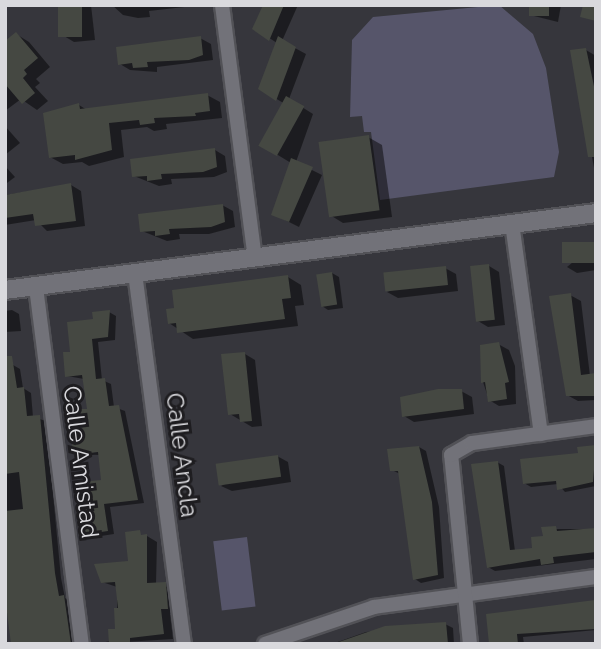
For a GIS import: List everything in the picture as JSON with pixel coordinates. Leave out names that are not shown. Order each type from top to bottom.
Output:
[{"type":"street","points":[[222,5],[255,258]]},
{"type":"street","points":[[5,290],[596,213]]},
{"type":"street","points":[[512,223],[541,434]]},
{"type":"street","name":"Calle Ancla","points":[[135,273],[184,644]]},
{"type":"street","name":"Calle Amistad","points":[[36,287],[82,644]]},
{"type":"street","points":[[470,644],[451,455],[472,443],[596,426]]},
{"type":"street","points":[[265,644],[374,607],[596,577]]},
{"type":"shaded area","points":[[499,5],[533,34],[546,68],[559,152],[554,177],[380,200],[371,132],[364,132],[362,116],[350,117],[352,40],[373,17]]},
{"type":"shaded area","points":[[247,537],[256,606],[222,611],[213,541]]},
{"type":"building","points":[[58,5],[82,5],[82,37],[58,37]]},
{"type":"building","points":[[263,5],[284,5],[269,41],[252,29]]},
{"type":"building","points":[[529,5],[549,5],[549,16],[529,16]]},
{"type":"building","points":[[583,5],[596,5],[596,21],[580,17]]},
{"type":"building","points":[[16,32],[38,58],[24,70],[27,74],[23,78],[35,93],[22,104],[5,84],[5,41]]},
{"type":"building","points":[[201,36],[203,55],[189,60],[147,62],[148,67],[133,68],[132,63],[118,65],[116,47]]},
{"type":"building","points":[[278,36],[296,47],[276,101],[258,89]]},
{"type":"building","points":[[586,48],[596,96],[596,157],[588,157],[570,50]]},
{"type":"building","points":[[208,93],[210,111],[195,113],[196,116],[154,118],[155,123],[140,125],[139,120],[109,123],[112,150],[75,160],[75,155],[49,158],[43,113],[79,103],[80,109]]},
{"type":"building","points":[[286,96],[304,106],[277,156],[258,146]]},
{"type":"building","points":[[369,135],[380,210],[329,217],[318,142]]},
{"type":"building","points":[[215,148],[217,167],[203,172],[161,174],[162,179],[147,181],[147,176],[132,177],[130,159]]},
{"type":"building","points":[[291,158],[313,167],[289,222],[271,215]]},
{"type":"building","points":[[71,183],[76,221],[35,226],[33,214],[5,218],[5,195]]},
{"type":"building","points":[[223,204],[225,222],[211,227],[169,229],[170,234],[155,236],[155,231],[140,232],[138,214]]},
{"type":"building","points":[[562,242],[596,242],[596,263],[562,263]]},
{"type":"building","points":[[489,264],[495,320],[476,322],[470,266]]},
{"type":"building","points":[[446,266],[448,285],[385,291],[383,273]]},
{"type":"building","points":[[332,272],[337,305],[321,307],[316,275]]},
{"type":"building","points":[[288,275],[291,298],[282,299],[285,319],[177,333],[176,323],[168,324],[166,309],[174,308],[172,290]]},
{"type":"building","points":[[571,293],[581,375],[596,373],[596,396],[566,396],[549,296]]},
{"type":"building","points":[[110,310],[108,337],[92,339],[96,379],[105,378],[109,406],[119,405],[138,500],[104,504],[108,531],[80,535],[77,515],[87,514],[82,482],[101,480],[98,452],[74,455],[70,435],[83,433],[80,409],[87,409],[82,375],[65,377],[63,352],[70,352],[67,322],[93,319],[92,312]]},
{"type":"building","points":[[499,342],[509,382],[505,383],[507,399],[488,402],[485,382],[481,383],[480,345]]},
{"type":"building","points":[[245,352],[252,421],[240,422],[239,414],[228,415],[221,354]]},
{"type":"building","points":[[5,356],[12,356],[17,388],[24,387],[27,416],[40,415],[55,573],[59,596],[64,595],[71,644],[11,644],[5,597],[5,511],[23,509],[19,472],[5,474]]},
{"type":"building","points":[[438,389],[462,389],[464,409],[402,417],[400,397]]},
{"type":"building","points":[[596,445],[593,482],[557,490],[556,481],[523,484],[520,459],[578,453],[577,447]]},
{"type":"building","points":[[419,446],[432,502],[438,575],[413,580],[398,471],[390,471],[387,449]]},
{"type":"building","points":[[278,455],[281,477],[219,486],[216,464]]},
{"type":"building","points":[[498,461],[510,550],[532,548],[531,537],[543,536],[541,527],[556,526],[557,531],[596,528],[596,552],[553,557],[554,563],[541,565],[540,559],[487,568],[471,464]]},
{"type":"building","points":[[140,530],[141,535],[147,534],[147,583],[166,582],[168,609],[161,609],[164,634],[130,638],[130,644],[109,644],[108,629],[115,629],[114,608],[118,608],[115,582],[101,583],[94,564],[128,561],[125,532]]},
{"type":"building","points":[[595,600],[596,629],[517,634],[518,644],[489,644],[486,614]]},
{"type":"building","points":[[446,622],[448,644],[333,644],[385,626]]}]
